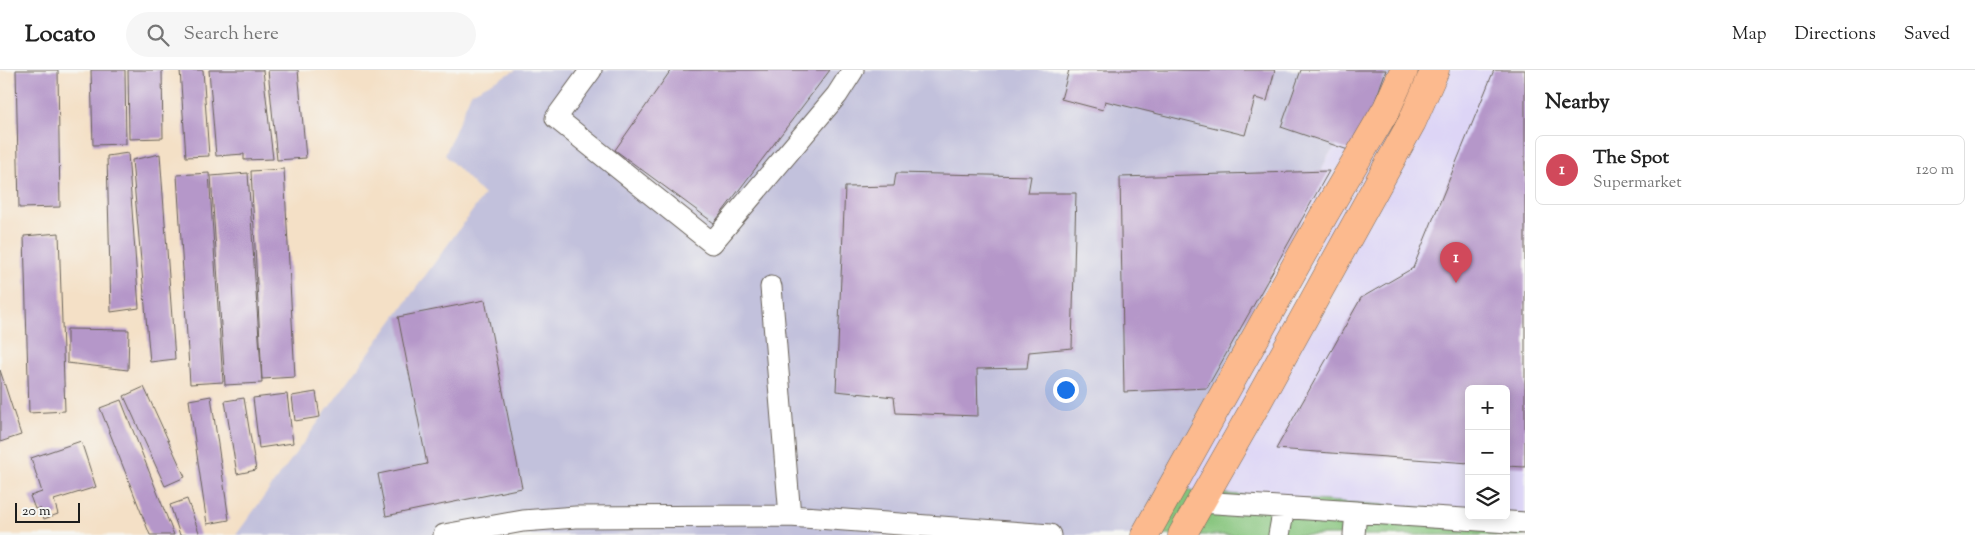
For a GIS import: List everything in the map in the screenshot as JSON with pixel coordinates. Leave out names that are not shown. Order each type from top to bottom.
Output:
[{"type":"highway","points":[[1145,535],[1324,215],[1387,108],[1404,70]]},
{"type":"highway","points":[[1182,535],[1412,122],[1435,70]]},
{"type":"street","points":[[591,70],[556,118],[712,243],[838,95],[853,70]]},
{"type":"street","points":[[771,287],[790,516]]},
{"type":"street","points":[[1200,502],[1525,524]]},
{"type":"street","points":[[1279,535],[1284,508]]},
{"type":"street","points":[[1354,535],[1356,512]]},
{"type":"street","points":[[444,535],[524,521],[576,517],[620,525],[790,516],[923,530],[1050,535]]},
{"type":"shaded area","points":[[516,70],[1396,70],[1328,156],[1171,486],[1145,535],[236,535],[484,195],[445,155],[471,93]]},
{"type":"shaded area","points":[[1396,70],[1525,70],[1525,515],[1510,513],[1510,385],[1465,385],[1465,511],[1199,492],[1172,486],[1328,156]]},
{"type":"green space","points":[[1171,486],[1199,492],[1465,511],[1465,520],[1510,520],[1510,514],[1525,515],[1525,535],[1145,535]]},
{"type":"building","points":[[16,70],[58,70],[60,207],[19,208]]},
{"type":"building","points":[[91,70],[125,70],[126,144],[93,145]]},
{"type":"building","points":[[128,70],[162,70],[163,138],[129,139]]},
{"type":"building","points":[[180,70],[203,70],[209,156],[186,157]]},
{"type":"building","points":[[209,70],[263,70],[273,159],[244,160],[244,154],[216,156]]},
{"type":"building","points":[[268,70],[298,70],[306,158],[277,160]]},
{"type":"building","points":[[671,70],[830,70],[714,223],[615,150]]},
{"type":"building","points":[[1069,70],[1275,70],[1267,101],[1255,98],[1245,135],[1105,101],[1103,110],[1061,99]]},
{"type":"building","points":[[1301,70],[1386,70],[1357,153],[1281,127]]},
{"type":"building","points":[[1494,70],[1525,70],[1525,467],[1510,466],[1510,385],[1465,385],[1465,463],[1276,449],[1361,298],[1413,268]]},
{"type":"building","points":[[128,153],[139,308],[111,312],[107,156]]},
{"type":"building","points":[[160,154],[175,359],[150,362],[132,160]]},
{"type":"building","points":[[284,169],[295,377],[262,379],[251,171]]},
{"type":"building","points":[[1329,171],[1207,388],[1124,392],[1120,177]]},
{"type":"building","points":[[209,173],[223,382],[190,384],[177,175]]},
{"type":"building","points":[[248,173],[262,383],[225,385],[211,176]]},
{"type":"building","points":[[896,173],[1031,176],[1028,193],[1076,193],[1072,348],[1029,352],[1027,368],[977,369],[978,416],[896,413],[894,397],[836,391],[845,187],[894,186]]},
{"type":"building","points":[[59,233],[65,411],[29,413],[24,236]]},
{"type":"building","points":[[485,300],[522,488],[386,516],[378,474],[427,464],[398,317]]},
{"type":"building","points":[[67,329],[129,330],[128,370],[67,363]]},
{"type":"building","points":[[0,370],[21,435],[0,442]]},
{"type":"building","points":[[144,387],[185,477],[165,486],[124,396]]},
{"type":"building","points":[[316,392],[320,417],[295,421],[292,396]]},
{"type":"building","points":[[287,394],[293,443],[259,448],[253,398]]},
{"type":"building","points":[[211,396],[229,520],[207,524],[189,400]]},
{"type":"building","points":[[244,398],[256,470],[237,474],[225,401]]},
{"type":"building","points":[[121,400],[174,535],[150,535],[100,408]]},
{"type":"building","points":[[81,441],[96,487],[54,500],[58,514],[44,519],[40,508],[35,509],[30,496],[42,492],[31,458]]},
{"type":"building","points":[[187,499],[200,535],[180,535],[170,505]]},
{"type":"place","name":"The Spot","points":[[1456,283]]}]
